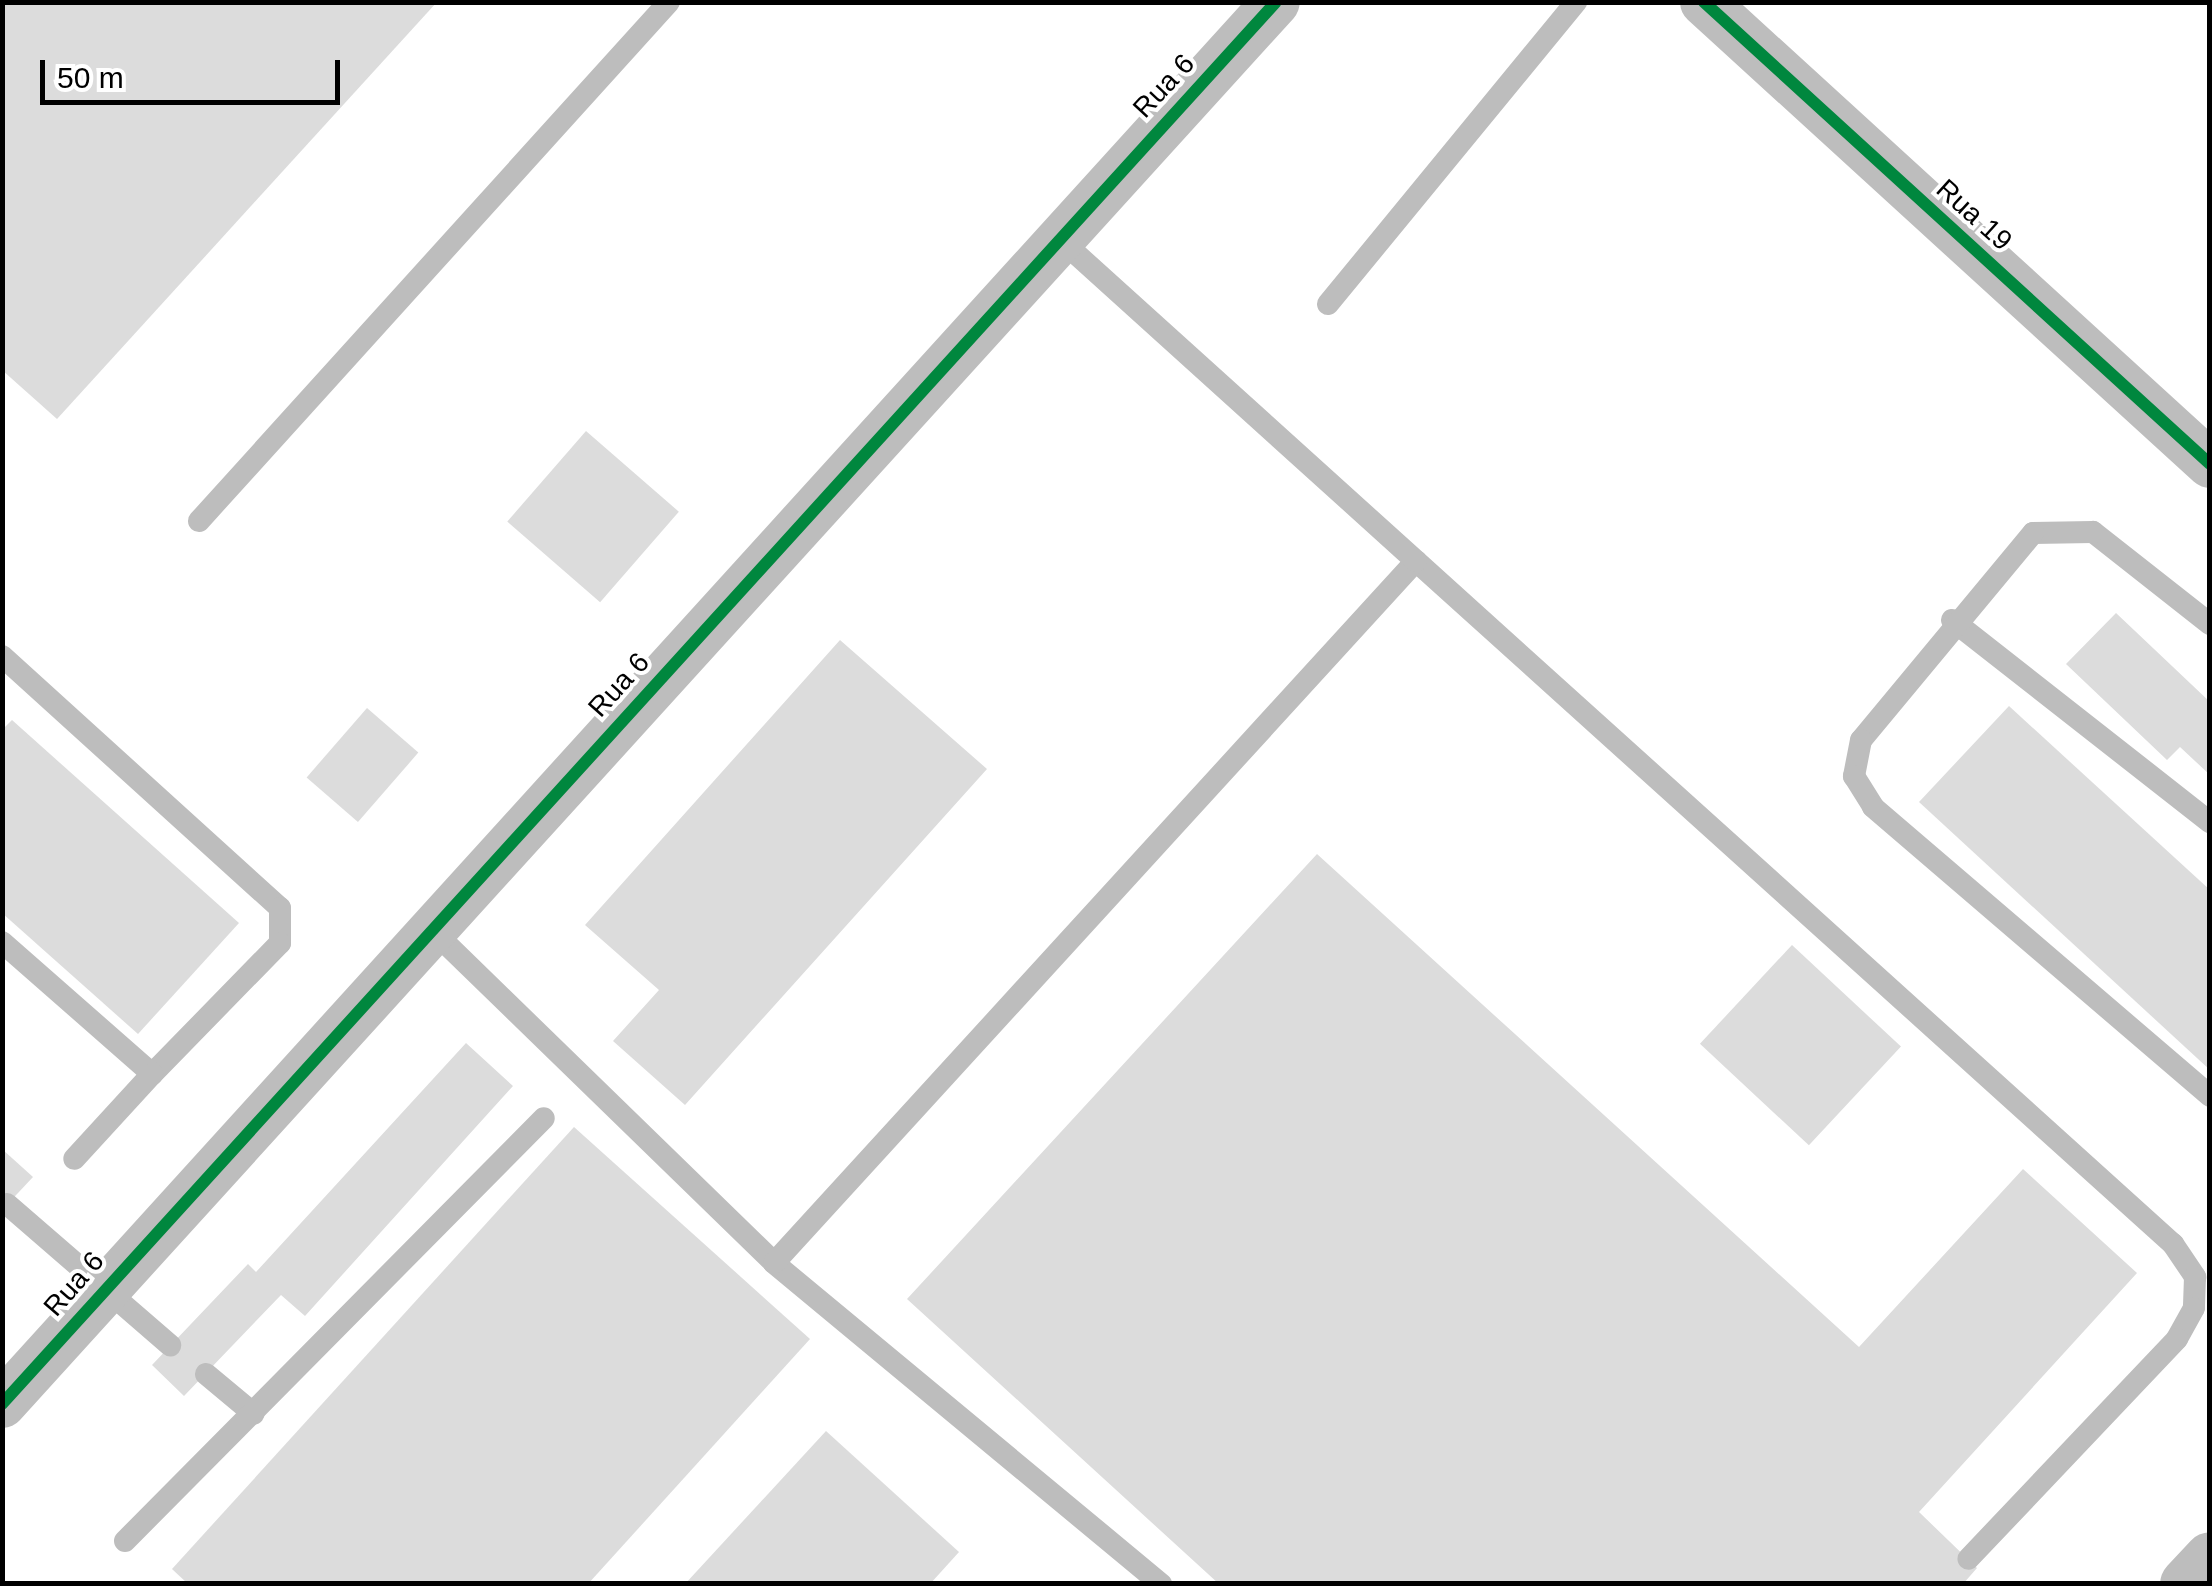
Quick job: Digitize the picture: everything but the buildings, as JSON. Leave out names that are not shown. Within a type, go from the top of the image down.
[{"type":"street","name":"Rua 6","points":[[2,1404],[1058,237],[1276,2]]},
{"type":"street","name":"Rua 19","points":[[1704,2],[2210,464]]},
{"type":"street","points":[[2187,1584],[2210,1558]]},
{"type":"lane","points":[[199,521],[669,2]]},
{"type":"lane","points":[[1328,304],[1576,2]]},
{"type":"lane","points":[[1058,237],[2173,1244],[2195,1277],[2194,1308],[2177,1339],[1968,1559]]},
{"type":"lane","points":[[2210,624],[2092,532],[2064,526],[2033,533],[1952,620],[1861,740],[1854,776],[1873,806],[2210,1096]]},
{"type":"lane","points":[[774,1263],[1416,561]]},
{"type":"lane","points":[[1952,620],[2210,822]]},
{"type":"lane","points":[[2,656],[280,908],[280,944],[74,1159]]},
{"type":"lane","points":[[431,930],[774,1263],[1144,1578]]},
{"type":"lane","points":[[2,942],[152,1074]]},
{"type":"lane","points":[[125,1540],[544,1118]]},
{"type":"lane","points":[[7,1204],[170,1345]]},
{"type":"lane","points":[[206,1374],[254,1414]]},
{"type":"cycle path","points":[[2,1404],[1276,2]]},
{"type":"cycle path","points":[[1704,2],[2210,464]]}]
